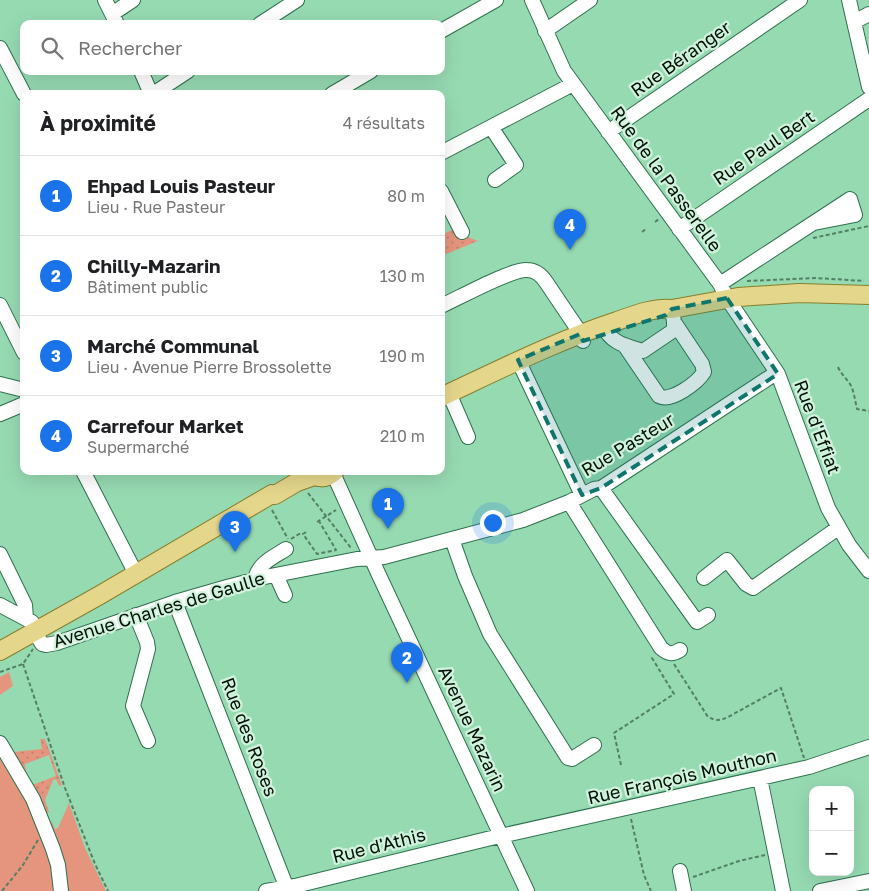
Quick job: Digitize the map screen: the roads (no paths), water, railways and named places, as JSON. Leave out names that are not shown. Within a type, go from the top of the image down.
[{"type":"main road","points":[[445,400],[581,337],[604,329],[666,315],[673,316],[723,291],[869,295]]},
{"type":"main road","points":[[272,502],[273,491],[292,475]]},
{"type":"main road","points":[[1,654],[35,630],[57,618],[61,618],[136,574],[272,502],[275,495],[297,482],[330,475]]},
{"type":"street","points":[[105,0],[115,19],[132,0]]},
{"type":"street","points":[[266,20],[296,0]]},
{"type":"street","points":[[445,29],[496,0]]},
{"type":"street","name":"Rue de la Passerelle","points":[[532,0],[564,71],[723,291]]},
{"type":"street","points":[[545,31],[590,0]]},
{"type":"street","name":"Rue Béranger","points":[[608,132],[800,0]]},
{"type":"street","points":[[849,0],[869,87]]},
{"type":"street","points":[[854,22],[869,14]]},
{"type":"street","points":[[0,48],[22,90]]},
{"type":"street","points":[[142,75],[150,90]]},
{"type":"street","points":[[158,90],[182,75]]},
{"type":"street","points":[[339,90],[365,75]]},
{"type":"street","points":[[445,151],[574,84]]},
{"type":"street","name":"Rue Paul Bert","points":[[679,229],[869,99]]},
{"type":"street","points":[[491,127],[516,165],[495,180]]},
{"type":"street","points":[[445,199],[462,232]]},
{"type":"street","points":[[723,291],[791,238],[814,223]]},
{"type":"street","points":[[445,304],[516,271],[532,271],[542,276],[581,337]]},
{"type":"street","name":"Rue d'Effiat","points":[[723,291],[778,374],[828,508],[849,545],[869,571]]},
{"type":"street","points":[[0,305],[20,345]]},
{"type":"street","points":[[625,346],[659,396],[664,399],[671,398],[700,379],[704,372],[702,364],[682,334],[673,316]]},
{"type":"street","points":[[604,329],[607,336],[625,346],[643,351],[674,330],[673,316]]},
{"type":"street","points":[[520,364],[582,495]]},
{"type":"street","name":"Rue Pasteur","points":[[372,558],[384,557],[523,520],[569,502],[594,489],[601,488],[770,377],[778,374]]},
{"type":"street","points":[[0,384],[20,389]]},
{"type":"street","points":[[445,400],[468,437]]},
{"type":"street","points":[[0,414],[20,406]]},
{"type":"street","points":[[85,475],[136,574]]},
{"type":"street","name":"Avenue Mazarin","points":[[335,475],[527,891]]},
{"type":"street","points":[[601,488],[697,622],[708,615]]},
{"type":"street","points":[[569,502],[661,648],[668,652]]},
{"type":"street","points":[[704,578],[727,560],[746,584],[753,588],[838,528]]},
{"type":"street","points":[[452,539],[465,576],[490,634],[568,758],[572,759],[594,745]]},
{"type":"street","points":[[255,579],[258,569],[286,549]]},
{"type":"street","points":[[0,554],[35,630]]},
{"type":"street","name":"Avenue Charles de Gaulle","points":[[35,630],[46,646],[175,602],[255,579],[372,558]]},
{"type":"street","points":[[276,575],[285,595]]},
{"type":"street","name":"Rue des Roses","points":[[175,602],[288,889]]},
{"type":"street","points":[[0,605],[35,630]]},
{"type":"street","points":[[136,615],[148,649],[132,706],[148,741]]},
{"type":"street","points":[[0,744],[33,799],[54,849],[61,891]]},
{"type":"street","name":"Rue François Mouthon","points":[[502,836],[807,767],[869,747]]},
{"type":"street","points":[[760,778],[783,891]]},
{"type":"street","name":"Rue d'Athis","points":[[266,891],[288,889],[502,836]]},
{"type":"street","points":[[820,891],[869,881]]},
{"type":"place","name":"Carrefour Market","points":[[570,250]]},
{"type":"place","name":"Ehpad Louis Pasteur","points":[[388,529]]},
{"type":"place","name":"Marché Communal","points":[[235,552]]},
{"type":"place","name":"Chilly-Mazarin","points":[[407,683]]}]
